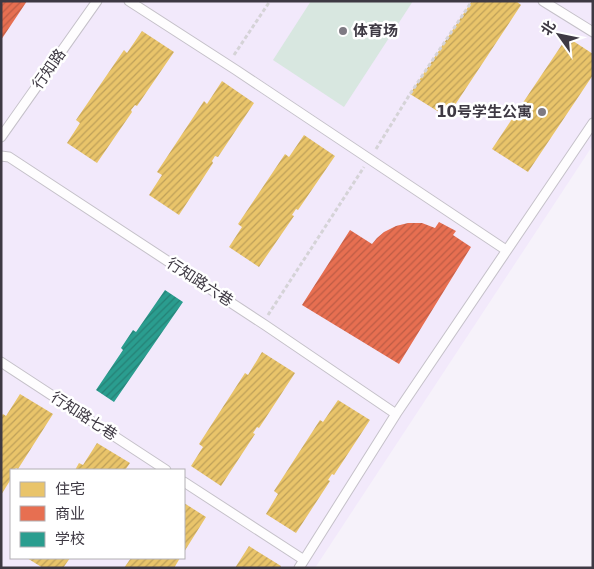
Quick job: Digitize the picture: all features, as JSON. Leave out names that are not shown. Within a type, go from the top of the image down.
[{"type":"lane","name":"行知路","points":[[1,137],[97,1]]},
{"type":"lane","points":[[129,1],[228,64],[506,250]]},
{"type":"lane","points":[[542,1],[593,32]]},
{"type":"lane","points":[[185,483],[301,564],[396,414],[593,123]]},
{"type":"lane","name":"行知路六巷","points":[[1,156],[9,157],[262,323],[396,414]]},
{"type":"lane","name":"行知路七巷","points":[[1,362],[164,469]]},
{"type":"path","points":[[228,64],[270,1]]},
{"type":"path","points":[[262,323],[472,1]]},
{"type":"shaded area","points":[[1,1],[593,1],[593,145],[315,568],[1,568]]},
{"type":"shaded area","name":"体育场","points":[[311,1],[413,1],[344,107],[273,60]]},
{"type":"building: 住宅","points":[[472,1],[516,1],[521,5],[447,117],[410,94]]},
{"type":"building: 住宅","points":[[142,31],[174,52],[137,106],[135,105],[131,110],[132,112],[97,163],[67,143],[80,123],[76,120],[124,50],[127,53]]},
{"type":"building: 住宅","name":"10号学生公寓","points":[[567,37],[593,54],[593,75],[528,172],[492,149]]},
{"type":"building: 住宅","points":[[222,81],[254,103],[218,157],[215,156],[212,161],[213,163],[179,215],[149,195],[162,175],[157,172],[204,101],[207,104]]},
{"type":"building: 住宅","points":[[304,135],[335,156],[298,210],[296,209],[292,215],[294,216],[259,267],[229,247],[242,227],[238,224],[285,154],[289,157]]},
{"type":"building: 住宅","points":[[262,352],[295,373],[259,428],[257,427],[253,433],[255,434],[221,486],[191,466],[203,447],[199,444],[245,373],[248,375]]},
{"type":"building: 住宅","points":[[20,394],[53,414],[18,469],[10,469],[10,481],[1,495],[1,416],[3,414],[6,416]]},
{"type":"building: 住宅","points":[[338,400],[370,420],[334,475],[332,474],[328,480],[330,481],[296,533],[266,514],[278,494],[274,491],[320,420],[323,422]]},
{"type":"building: 住宅","points":[[97,443],[130,463],[126,469],[76,469],[79,463],[83,465]]},
{"type":"building: 住宅","points":[[185,504],[206,517],[185,550]]},
{"type":"building: 住宅","points":[[249,546],[281,566],[280,568],[235,568]]},
{"type":"building: 住宅","points":[[29,559],[69,559],[63,568],[43,568]]},
{"type":"building: 住宅","points":[[130,559],[179,559],[174,568],[124,568]]},
{"type":"building: 商业","points":[[1,1],[27,1],[1,40]]},
{"type":"building: 商业","points":[[439,222],[456,231],[453,235],[471,247],[399,364],[302,305],[350,230],[372,244],[384,232],[396,226],[408,223],[422,223],[435,228]]},
{"type":"building: 学校","points":[[165,290],[183,302],[114,402],[96,390],[123,350],[121,348],[133,330],[136,332]]},
{"type":"place","name":"体育场","points":[[343,31]]},
{"type":"place","name":"10号学生公寓","points":[[542,112]]}]
